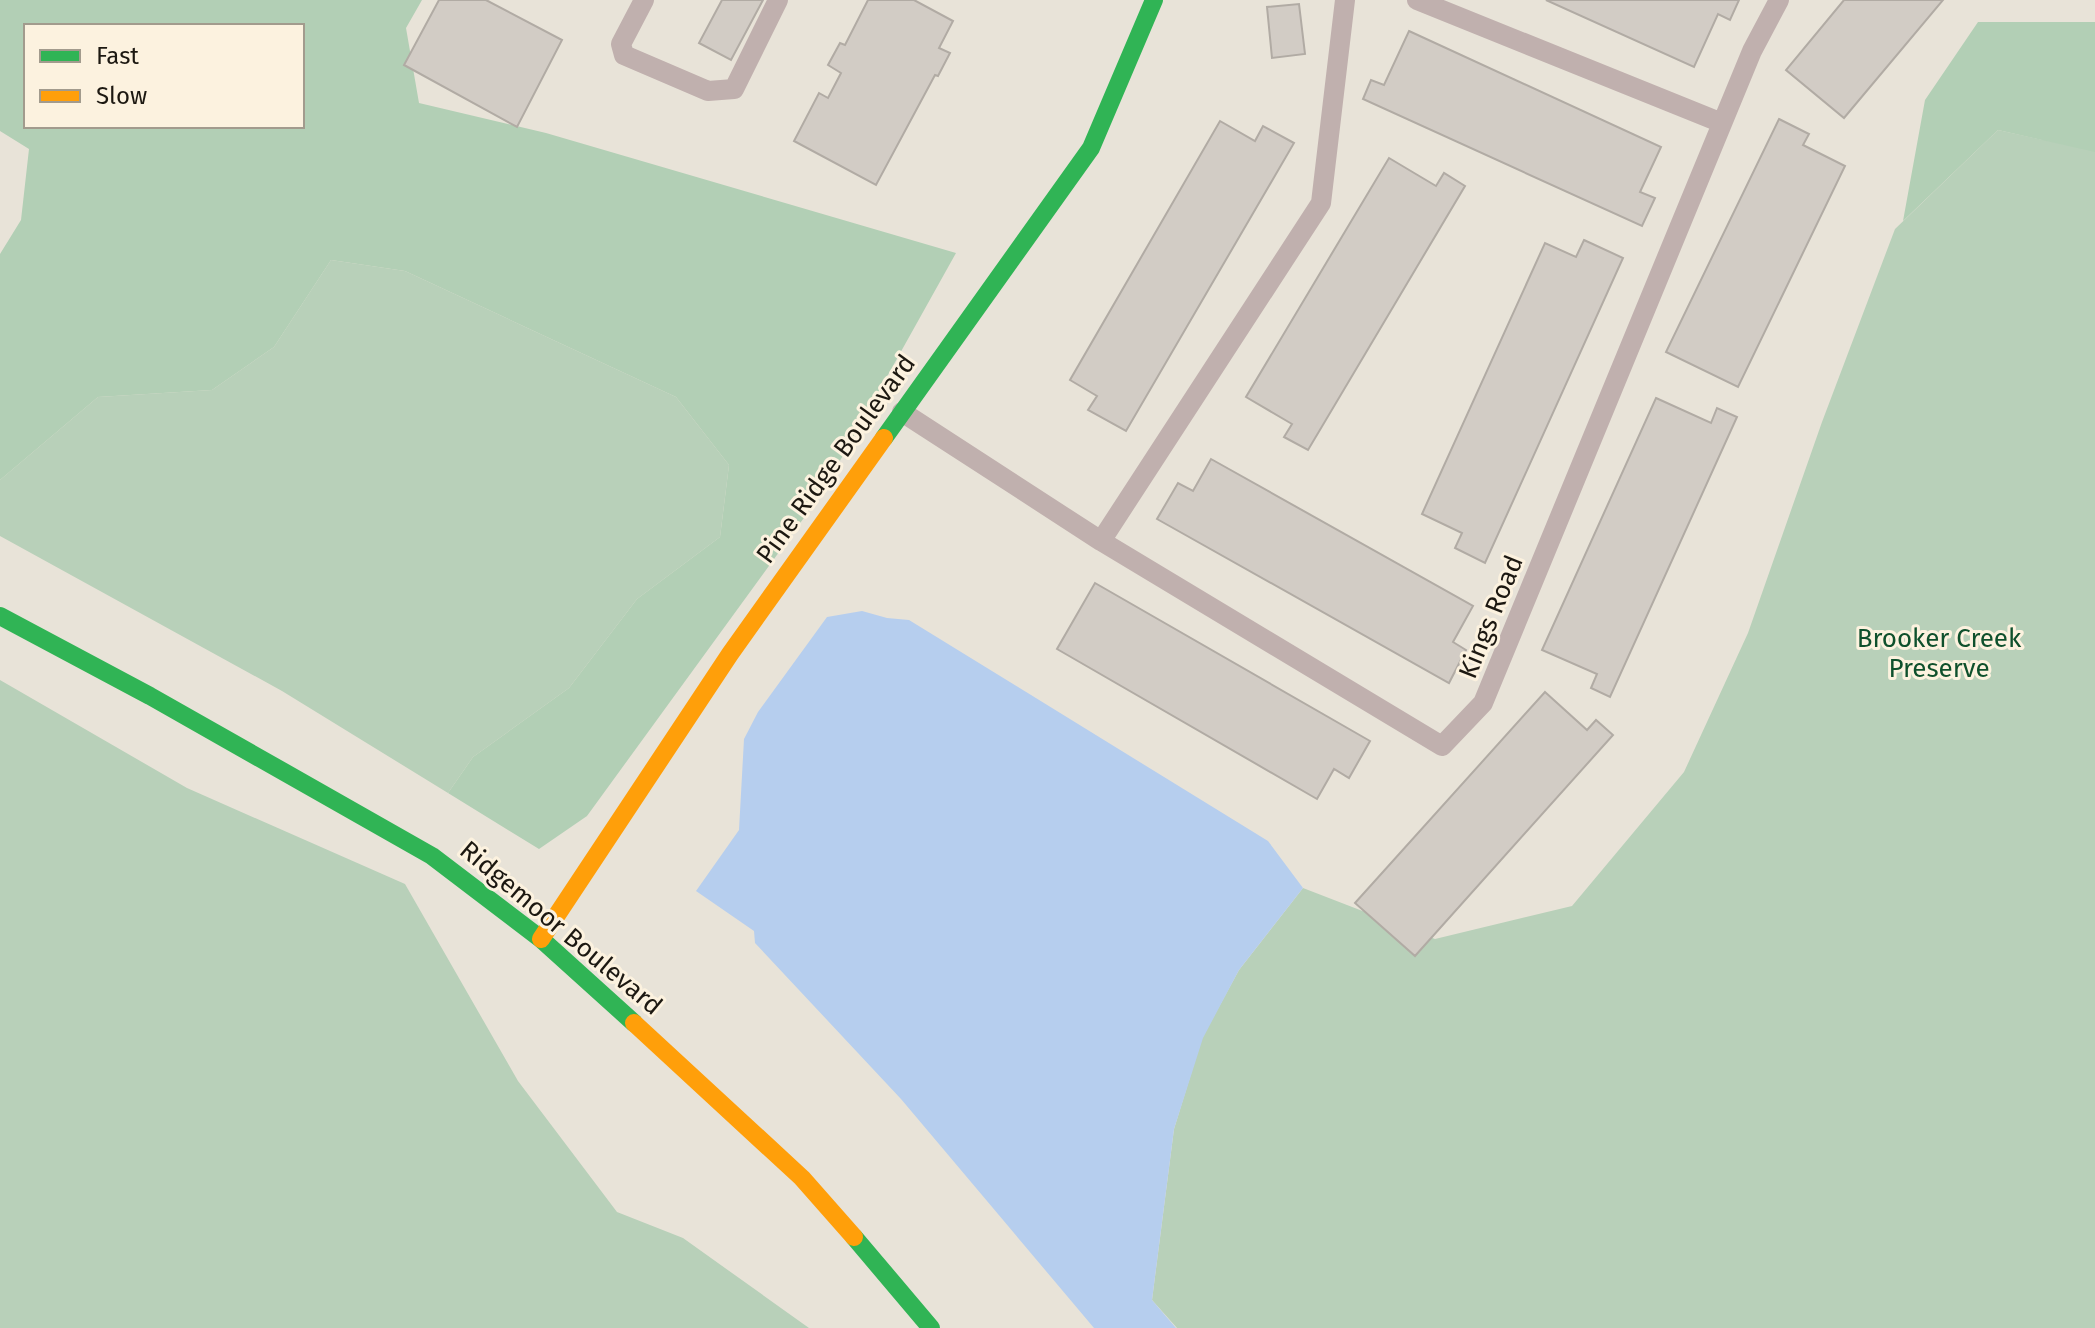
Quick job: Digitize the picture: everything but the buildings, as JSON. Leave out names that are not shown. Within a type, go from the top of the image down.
[{"type":"street","name":"Pine Ridge Boulevard","points":[[541,939],[730,654],[1091,148],[1154,0]]},
{"type":"street","name":"Ridgemoor Boulevard","points":[[0,616],[150,696],[432,856],[541,939],[802,1178],[931,1328]]},
{"type":"lane","points":[[644,0],[621,44],[624,55],[708,91],[734,89],[778,0]]},
{"type":"lane","points":[[1101,541],[1321,203],[1345,0]]},
{"type":"lane","points":[[1417,0],[1722,123]]},
{"type":"lane","name":"Kings Road","points":[[902,412],[1101,541],[1442,746],[1483,703],[1722,123],[1758,39],[1779,0]]},
{"type":"green space","points":[[0,0],[422,0],[406,28],[419,103],[546,133],[956,253],[822,493],[587,816],[539,849],[448,793],[473,757],[569,688],[637,599],[720,537],[729,465],[676,397],[405,271],[331,260],[274,347],[212,390],[98,397],[0,480],[0,254],[21,220],[29,149],[0,131]]},
{"type":"green space","points":[[1978,22],[2095,22],[2095,152],[1998,130],[1903,221],[1925,100]]},
{"type":"green space","name":"Brooker Creek Preserve","points":[[2095,101],[2095,1328],[1177,1328],[1152,1300],[1174,1129],[1202,1038],[1239,970],[1303,888],[1435,939],[1572,906],[1684,772],[1748,633],[1822,422],[1895,229],[1998,130],[2043,140]]},
{"type":"green space","points":[[331,260],[405,271],[676,397],[729,465],[720,537],[637,599],[569,688],[473,757],[448,793],[282,691],[0,536],[0,480],[98,397],[212,390],[274,347]]},
{"type":"green space","points":[[0,680],[187,788],[405,884],[518,1081],[617,1212],[683,1238],[809,1328],[0,1328]]},
{"type":"water","points":[[862,611],[909,620],[1268,841],[1303,888],[1239,970],[1203,1038],[1174,1129],[1152,1300],[1176,1328],[1094,1328],[901,1099],[755,943],[754,931],[696,891],[739,830],[744,739],[758,712],[827,617]]},
{"type":"traffic: fast","points":[[884,438],[1091,148],[1154,0]]},
{"type":"traffic: fast","points":[[0,616],[150,696],[432,856],[541,939],[634,1023]]},
{"type":"traffic: fast","points":[[854,1237],[931,1328]]},
{"type":"traffic: slow","points":[[541,939],[730,654],[884,438]]},
{"type":"traffic: slow","points":[[634,1023],[802,1178],[854,1237]]}]
